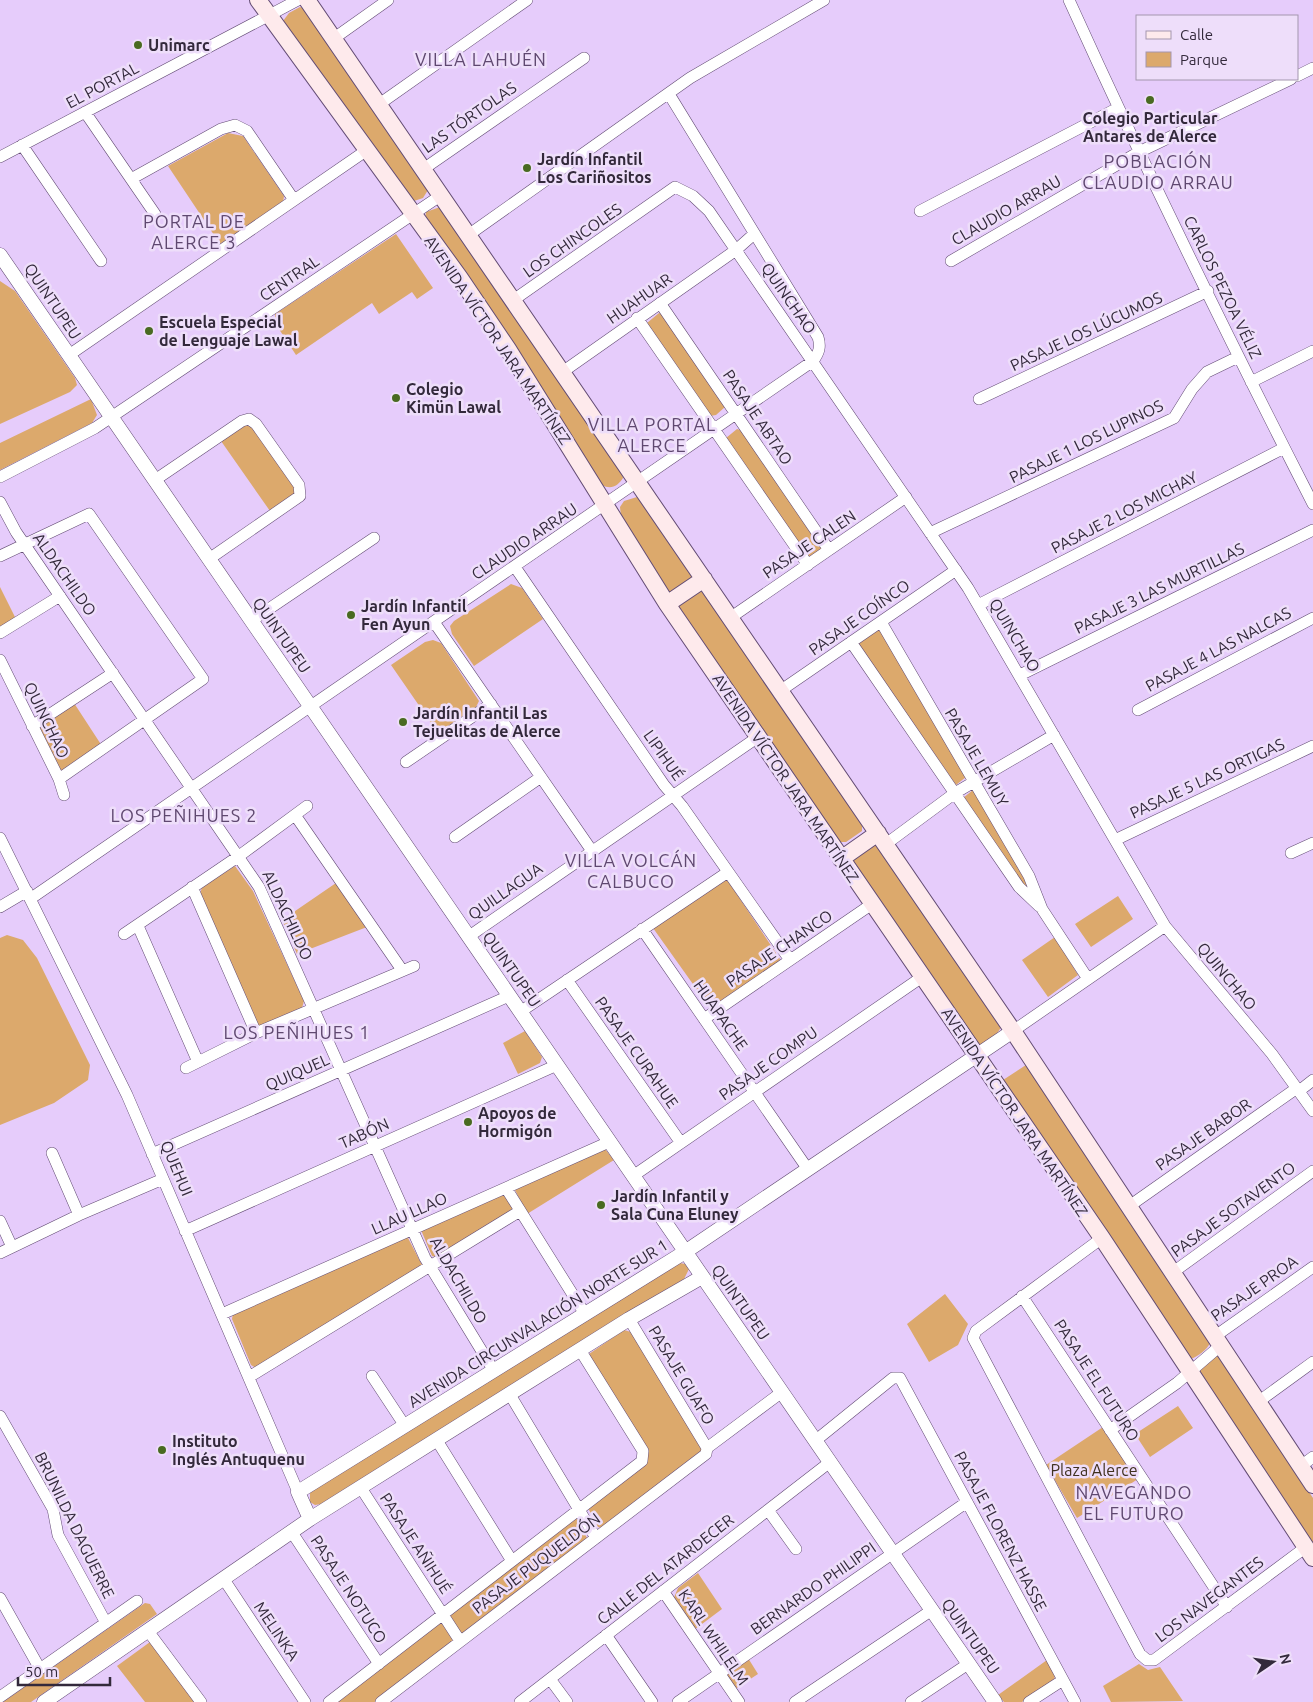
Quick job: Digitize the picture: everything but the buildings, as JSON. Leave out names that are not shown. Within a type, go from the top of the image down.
[{"type":"main road","name":"AVENIDA VÍCTOR JARA MARTÍNEZ","points":[[258,0],[414,214],[508,350],[668,604],[1102,1238],[1309,1553]]},
{"type":"main road","name":"AVENIDA VÍCTOR JARA MARTÍNEZ","points":[[307,0],[1013,1031],[1258,1402],[1307,1462],[1313,1485]]},
{"type":"main road","points":[[668,604],[704,579]]},
{"type":"main road","points":[[841,859],[882,838]]},
{"type":"street","name":"EL PORTAL","points":[[0,157],[298,0]]},
{"type":"street","points":[[333,39],[388,0]]},
{"type":"street","points":[[378,105],[527,0]]},
{"type":"street","points":[[467,236],[690,78],[824,0]]},
{"type":"street","name":"CARLOS PEZOA VÉLIZ","points":[[1069,0],[1118,108],[1208,291],[1238,357],[1313,504]]},
{"type":"street","name":"LAS TÓRTOLAS","points":[[422,170],[584,58]]},
{"type":"street","points":[[1298,76],[1313,68]]},
{"type":"street","name":"CLAUDIO ARRAU","points":[[951,261],[1140,152],[1289,80]]},
{"type":"street","points":[[669,94],[818,337],[819,349],[812,361]]},
{"type":"street","points":[[920,211],[1118,108]]},
{"type":"street","points":[[85,112],[154,214]]},
{"type":"street","points":[[131,180],[221,129],[235,125],[247,131],[294,200]]},
{"type":"street","points":[[22,145],[101,261]]},
{"type":"street","points":[[69,355],[366,150]]},
{"type":"street","name":"QUINCHAO","points":[[675,187],[694,196],[709,211],[956,570],[1020,675],[1166,926],[1268,1049],[1313,1110]]},
{"type":"street","name":"LOS CHINCOLES","points":[[512,301],[675,187]]},
{"type":"street","name":"CENTRAL","points":[[0,477],[83,435],[440,196]]},
{"type":"street","name":"HUAHUAR","points":[[561,372],[736,250],[754,234]]},
{"type":"street","name":"QUINTUPEU","points":[[0,255],[995,1702]]},
{"type":"street","name":"PASAJE LOS LÚCUMOS","points":[[979,399],[1208,291]]},
{"type":"street","name":"PASAJE ABTAO","points":[[660,303],[829,550]]},
{"type":"street","points":[[637,318],[808,565]]},
{"type":"street","points":[[1251,382],[1313,351]]},
{"type":"street","name":"PASAJE 1 LOS LUPINOS","points":[[930,532],[1174,418],[1192,389],[1206,372],[1238,357]]},
{"type":"street","name":"CLAUDIO ARRAU","points":[[0,907],[28,895],[192,788],[812,361]]},
{"type":"street","points":[[154,480],[242,421],[249,418],[256,424],[299,486],[300,496],[209,559]]},
{"type":"street","name":"PASAJE 2 LOS MICHAY","points":[[978,605],[1284,448]]},
{"type":"street","name":"PASAJE CALEN","points":[[730,618],[906,497]]},
{"type":"street","name":"ALDACHILDO","points":[[0,502],[9,522],[259,887],[412,1230],[430,1266],[494,1372]]},
{"type":"street","points":[[0,556],[86,514],[92,515],[202,679],[59,779]]},
{"type":"street","name":"PASAJE 3 LAS MURTILLAS","points":[[1020,675],[1313,530]]},
{"type":"street","points":[[251,621],[374,538]]},
{"type":"street","name":"LIPIHUÉ","points":[[515,567],[673,796],[790,960]]},
{"type":"street","name":"PASAJE COÍNCO","points":[[780,691],[956,570]]},
{"type":"street","points":[[0,633],[60,596]]},
{"type":"street","name":"PASAJE 4 LAS NALCAS","points":[[1138,710],[1313,618]]},
{"type":"street","points":[[434,622],[592,851]]},
{"type":"street","name":"PASAJE LEMUY","points":[[880,622],[1029,876],[1042,909],[1088,979]]},
{"type":"street","name":"PASAJE LEMUY","points":[[851,642],[1019,887],[1042,909]]},
{"type":"street","name":"QUINCHAO","points":[[0,660],[59,779],[64,795]]},
{"type":"street","points":[[32,726],[113,673]]},
{"type":"street","points":[[406,762],[491,704]]},
{"type":"street","points":[[882,838],[1054,735]]},
{"type":"street","name":"QUILLAGUA","points":[[468,936],[758,737]]},
{"type":"street","name":"PASAJE 5 LAS ORTIGAS","points":[[1115,840],[1313,746]]},
{"type":"street","points":[[455,837],[542,777]]},
{"type":"street","points":[[124,934],[239,856],[307,806]]},
{"type":"street","points":[[295,815],[402,970]]},
{"type":"street","name":"QUEHUI","points":[[0,838],[127,1096],[310,1519]]},
{"type":"street","points":[[1291,853],[1313,843]]},
{"type":"street","points":[[520,1012],[728,872]]},
{"type":"street","points":[[192,887],[256,1034]]},
{"type":"street","name":"PASAJE CHANCO","points":[[704,1019],[872,904]]},
{"type":"street","points":[[138,926],[198,1062]]},
{"type":"street","name":"AVENIDA CIRCUNVALACIÓN NORTE SUR 1","points":[[298,1492],[685,1252],[1166,926]]},
{"type":"street","name":"HUAPACHE","points":[[642,929],[807,1168]]},
{"type":"street","points":[[186,1068],[256,1034],[414,966]]},
{"type":"street","name":"PASAJE COMPU","points":[[633,1176],[922,977]]},
{"type":"street","name":"PASAJE CURAHUE","points":[[568,980],[681,1143]]},
{"type":"street","name":"QUIQUEL","points":[[152,1154],[509,996]]},
{"type":"street","name":"TABÓN","points":[[185,1230],[557,1065]]},
{"type":"street","name":"PASAJE BABOR","points":[[1128,1207],[1313,1080]]},
{"type":"street","name":"LLAU LLAO","points":[[222,1314],[610,1142]]},
{"type":"street","points":[[52,1153],[79,1215]]},
{"type":"street","name":"PASAJE SOTAVENTO","points":[[1172,1273],[1313,1171]]},
{"type":"street","points":[[0,1253],[79,1215],[163,1179]]},
{"type":"street","points":[[506,1188],[585,1314]]},
{"type":"street","points":[[249,1377],[520,1211]]},
{"type":"street","points":[[0,1221],[12,1247]]},
{"type":"street","name":"LOS NAVEGANTES","points":[[1102,1238],[976,1331],[974,1343],[1140,1654],[1147,1660],[1154,1660],[1227,1607],[1309,1553]]},
{"type":"street","name":"PASAJE PROA","points":[[1110,1430],[1190,1371],[1217,1341],[1313,1266]]},
{"type":"street","points":[[44,1702],[291,1531],[508,1393],[702,1277]]},
{"type":"street","name":"PASAJE EL FUTURO","points":[[1022,1296],[1227,1607]]},
{"type":"street","name":"PASAJE GUAFO","points":[[629,1319],[707,1448]]},
{"type":"street","name":"PASAJE PUQUELDÓN","points":[[329,1702],[642,1461],[644,1457],[643,1451],[580,1350]]},
{"type":"street","points":[[1258,1402],[1313,1362]]},
{"type":"street","points":[[372,1376],[406,1426]]},
{"type":"street","name":"PASAJE FLORENZ HASSE","points":[[815,1441],[897,1377],[900,1378],[1075,1702]]},
{"type":"street","name":"PASAJE PUQUELDÓN","points":[[381,1702],[706,1454],[707,1448],[782,1392]]},
{"type":"street","points":[[508,1393],[596,1538]]},
{"type":"street","name":"BRUNILDA DAGUERRE","points":[[0,1416],[53,1509],[58,1535],[106,1623]]},
{"type":"street","points":[[436,1439],[512,1561]]},
{"type":"street","name":"CALLE DEL ATARDECER","points":[[520,1702],[830,1462]]},
{"type":"street","name":"PASAJE AÑIHUÉ","points":[[361,1488],[460,1641]]},
{"type":"street","name":"BERNARDO PHILIPPI","points":[[678,1702],[967,1502]]},
{"type":"street","points":[[768,1510],[796,1549]]},
{"type":"street","name":"PASAJE NOTUCO","points":[[291,1531],[379,1664]]},
{"type":"street","name":"MELINKA","points":[[223,1578],[305,1702]]},
{"type":"street","name":"KARL WHILELM","points":[[663,1591],[739,1702]]},
{"type":"street","points":[[0,1598],[40,1669]]},
{"type":"street","points":[[0,1696],[137,1601]]},
{"type":"street","points":[[795,1702],[932,1610]]},
{"type":"street","points":[[148,1631],[202,1702]]},
{"type":"street","points":[[606,1635],[652,1702]]},
{"type":"street","points":[[911,1702],[968,1664]]},
{"type":"street","points":[[550,1679],[567,1702]]},
{"type":"street","points":[[1029,1702],[1063,1680]]},
{"type":"green space","points":[[300,7],[305,9],[428,190],[423,198],[414,201],[283,21],[289,13]]},
{"type":"green space","points":[[228,133],[243,136],[284,196],[283,203],[220,244],[168,166]]},
{"type":"green space","points":[[440,207],[622,471],[623,478],[617,485],[608,487],[602,485],[425,219],[426,212]]},
{"type":"green space","points":[[396,234],[433,288],[417,299],[412,292],[379,314],[372,303],[296,355],[275,323],[275,314]]},
{"type":"green space","points":[[0,281],[15,291],[75,378],[77,385],[70,392],[0,424]]},
{"type":"green space","points":[[659,313],[662,314],[725,407],[716,415],[710,416],[647,323]]},
{"type":"green space","points":[[91,399],[97,415],[92,423],[0,470],[0,443]]},
{"type":"green space","points":[[245,424],[252,425],[295,486],[295,493],[270,511],[221,441]]},
{"type":"green space","points":[[737,429],[743,431],[822,548],[821,551],[808,557],[726,438]]},
{"type":"green space","points":[[637,497],[862,820],[862,831],[846,842],[838,842],[675,603],[621,516],[620,507],[624,501]]},
{"type":"green space","points":[[511,584],[522,588],[543,619],[474,666],[452,634],[450,626],[454,621]]},
{"type":"green space","points":[[0,587],[16,619],[0,630]]},
{"type":"green space","points":[[879,628],[966,777],[956,785],[859,645],[859,642]]},
{"type":"green space","points":[[433,640],[441,643],[479,701],[476,707],[438,733],[391,665],[425,642]]},
{"type":"green space","points":[[74,703],[102,746],[61,773],[39,732],[40,726]]},
{"type":"green space","points":[[973,790],[1028,880],[1031,896],[963,798]]},
{"type":"green space","points":[[875,844],[1001,1027],[988,1041],[978,1045],[853,864],[852,859]]},
{"type":"green space","points":[[235,866],[253,891],[304,1001],[302,1008],[261,1026],[258,1025],[200,894],[202,887]]},
{"type":"green space","points":[[725,880],[728,881],[780,959],[779,962],[710,1008],[653,928]]},
{"type":"green space","points":[[336,883],[367,927],[297,954],[282,920]]},
{"type":"green space","points":[[1118,896],[1133,919],[1091,947],[1075,924]]},
{"type":"green space","points":[[7,935],[23,940],[37,958],[90,1065],[88,1080],[54,1103],[0,1125],[0,938]]},
{"type":"green space","points":[[1055,937],[1078,975],[1048,997],[1022,960]]},
{"type":"green space","points":[[525,1031],[542,1057],[540,1063],[518,1074],[503,1043]]},
{"type":"green space","points":[[1026,1065],[1033,1069],[1120,1208],[1210,1343],[1205,1350],[1191,1359],[1003,1080]]},
{"type":"green space","points":[[605,1149],[614,1160],[527,1214],[514,1188]]},
{"type":"green space","points":[[501,1191],[514,1209],[437,1257],[432,1256],[421,1230]]},
{"type":"green space","points":[[407,1236],[422,1265],[256,1368],[251,1365],[232,1319],[233,1313]]},
{"type":"green space","points":[[680,1263],[685,1264],[689,1269],[684,1279],[321,1504],[315,1505],[310,1502],[310,1492]]},
{"type":"green space","points":[[945,1294],[968,1324],[958,1345],[929,1362],[907,1324]]},
{"type":"green space","points":[[624,1330],[631,1332],[703,1451],[601,1528],[598,1527],[588,1508],[645,1462],[589,1354]]},
{"type":"green space","points":[[1217,1355],[1313,1498],[1313,1544],[1199,1371]]},
{"type":"green space","points":[[1178,1406],[1193,1428],[1150,1457],[1135,1434]]},
{"type":"green space","name":"Plaza Alerce","points":[[1103,1427],[1138,1479],[1077,1518],[1046,1465]]},
{"type":"green space","points":[[577,1518],[587,1538],[460,1635],[448,1613]]},
{"type":"green space","points":[[698,1573],[722,1609],[694,1630],[673,1600],[678,1588]]},
{"type":"green space","points":[[145,1603],[150,1604],[157,1614],[31,1702],[3,1702]]},
{"type":"green space","points":[[441,1622],[453,1640],[378,1702],[334,1702]]},
{"type":"green space","points":[[150,1642],[198,1702],[145,1702],[117,1666]]},
{"type":"green space","points":[[748,1658],[758,1674],[735,1689],[727,1678],[728,1671]]},
{"type":"green space","points":[[1047,1660],[1055,1676],[1054,1680],[1022,1702],[1004,1702],[998,1695]]},
{"type":"green space","points":[[1139,1664],[1148,1670],[1160,1667],[1183,1701],[1111,1702],[1103,1686]]},
{"type":"place","name":"Unimarc","points":[[138,45]]},
{"type":"place","name":"Colegio Particular Antares de Alerce","points":[[1150,100]]},
{"type":"place","name":"Jardín Infantil Los Cariñositos","points":[[527,168]]},
{"type":"place","name":"Escuela Especial de Lenguaje Lawal","points":[[149,331]]},
{"type":"place","name":"Colegio Kimün Lawal","points":[[396,398]]},
{"type":"place","name":"Jardín Infantil Fen Ayun","points":[[351,615]]},
{"type":"place","name":"Jardín Infantil Las Tejuelitas de Alerce","points":[[403,722]]},
{"type":"place","name":"Apoyos de Hormigón","points":[[468,1122]]},
{"type":"place","name":"Jardín Infantil y Sala Cuna Eluney","points":[[601,1205]]},
{"type":"place","name":"Instituto Inglés Antuquenu","points":[[162,1450]]},
{"type":"district","name":"VILLA LAHUÉN","points":[[481,60]]},
{"type":"district","name":"POBLACIÓN CLAUDIO ARRAU","points":[[1158,172]]},
{"type":"district","name":"PORTAL DE ALERCE 3","points":[[194,232]]},
{"type":"district","name":"VILLA PORTAL ALERCE","points":[[652,435]]},
{"type":"district","name":"LOS PEÑIHUES 2","points":[[184,816]]},
{"type":"district","name":"VILLA VOLCÁN CALBUCO","points":[[631,871]]},
{"type":"district","name":"LOS PEÑIHUES 1","points":[[297,1033]]},
{"type":"district","name":"NAVEGANDO EL FUTURO","points":[[1134,1504]]}]
